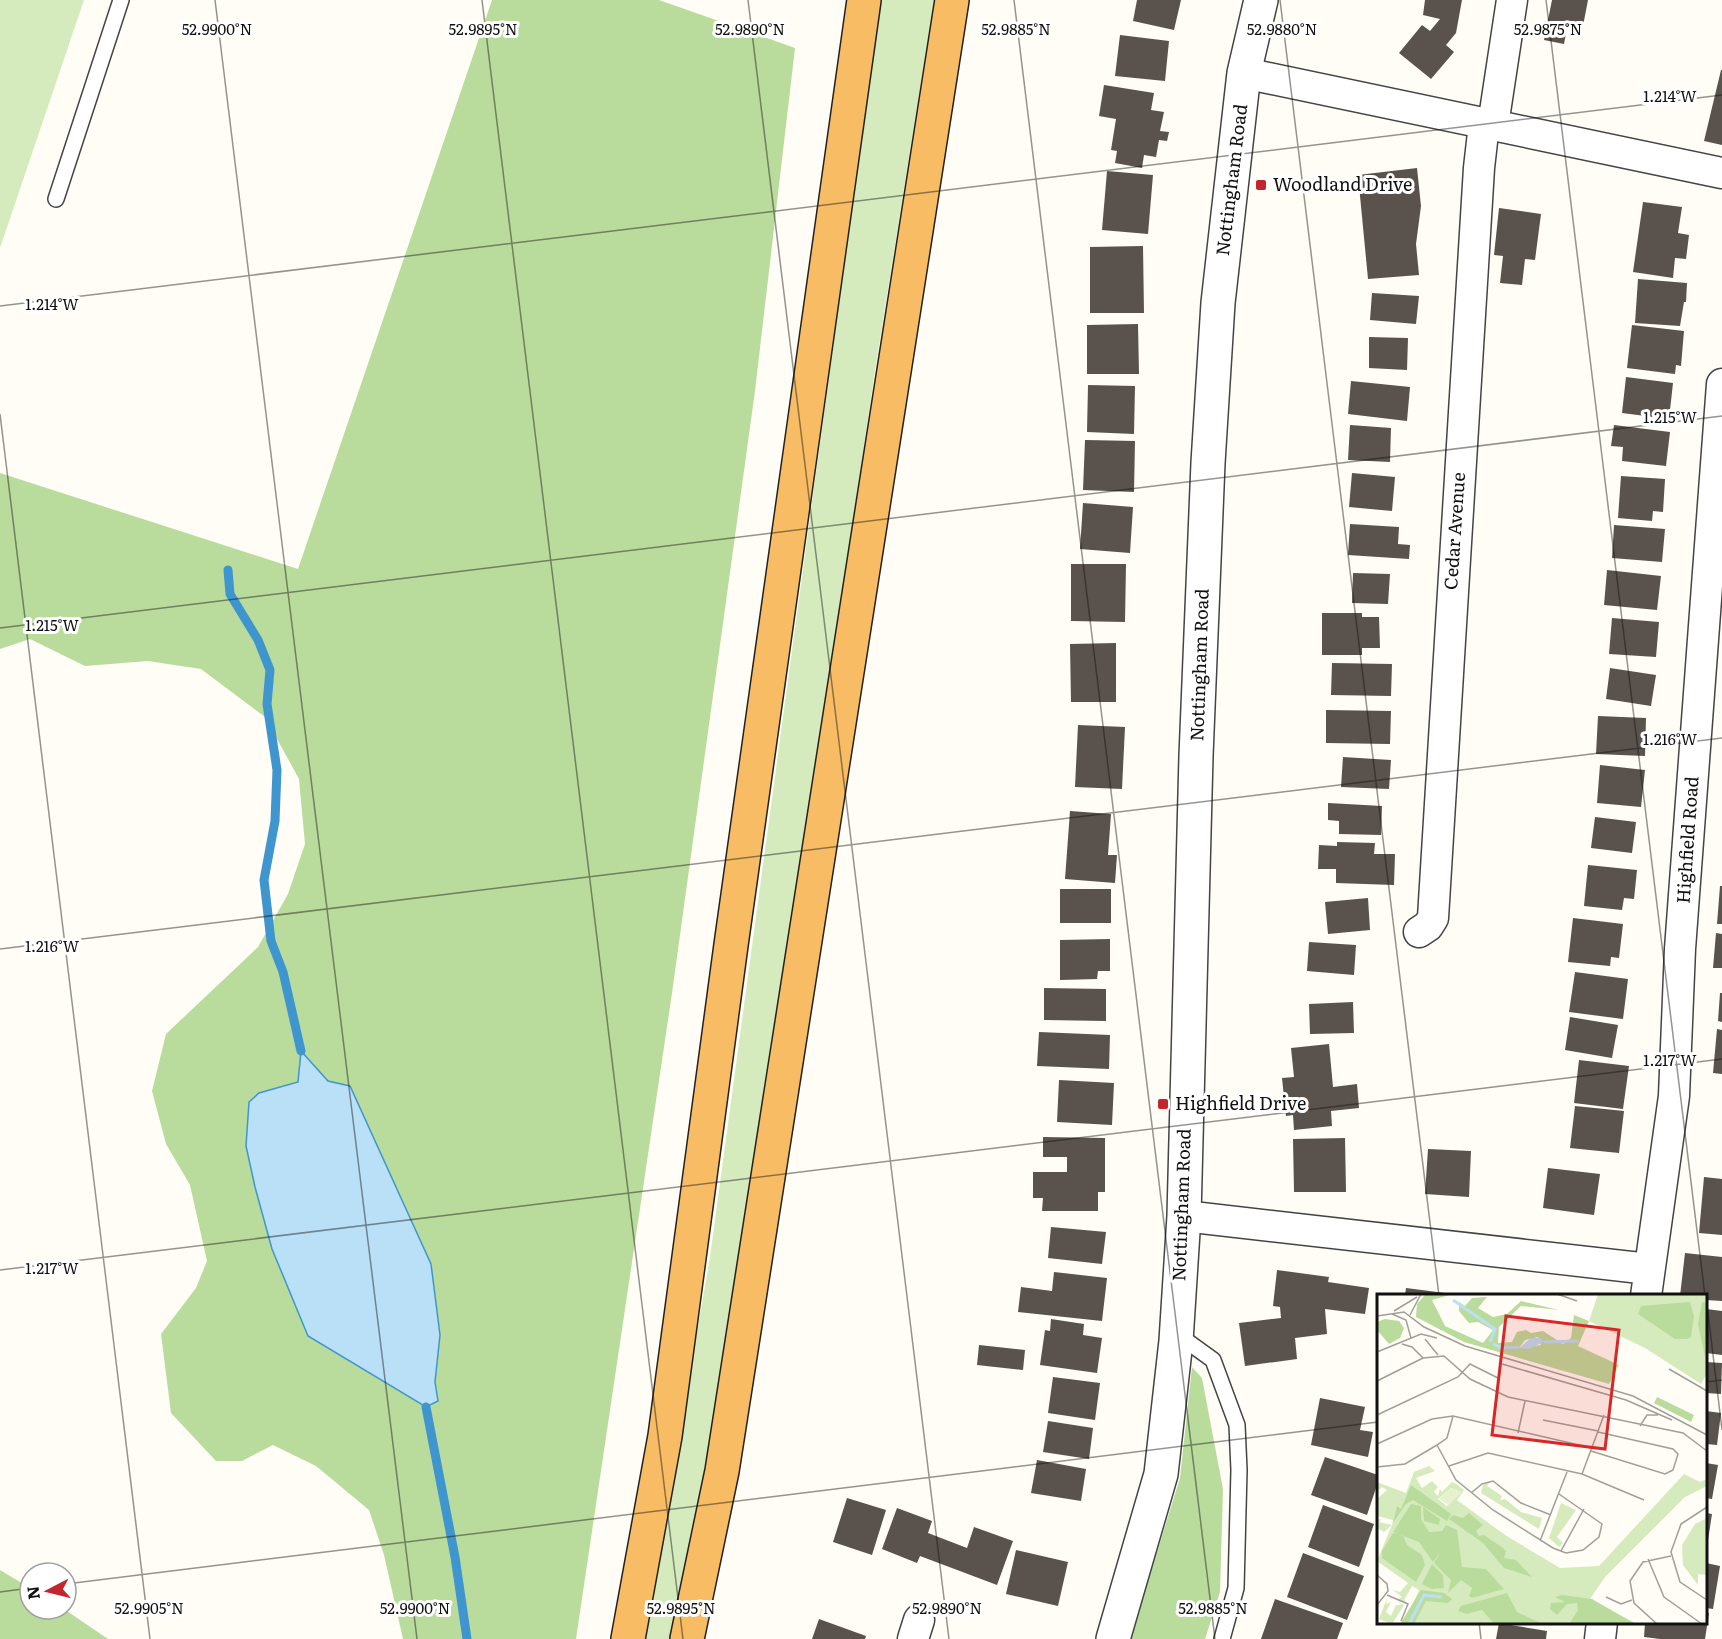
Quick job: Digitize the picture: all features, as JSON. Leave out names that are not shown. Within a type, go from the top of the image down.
[{"type":"highway","points":[[628,1639],[665,1436],[864,0]]},
{"type":"highway","points":[[687,1639],[724,1460],[952,0]]},
{"type":"street","name":"Nottingham Road","points":[[1113,1639],[1161,1474],[1177,1333],[1184,1216],[1194,827],[1209,452],[1218,303],[1244,73],[1261,0]]},
{"type":"street","name":"Cedar Avenue","points":[[1419,932],[1428,926],[1433,918],[1479,168],[1512,0]]},
{"type":"street","points":[[1244,73],[1722,173]]},
{"type":"street","name":"Highfield Road","points":[[1648,1282],[1674,1096],[1680,949],[1722,384]]},
{"type":"street","points":[[1184,1216],[1648,1282]]},
{"type":"street","points":[[1599,1639],[1602,1624]]},
{"type":"lane","points":[[56,200],[121,0]]},
{"type":"lane","points":[[1177,1333],[1213,1360],[1237,1425],[1239,1470],[1236,1588],[1222,1639]]},
{"type":"green space","points":[[0,0],[84,0],[0,248]]},
{"type":"green space","points":[[492,0],[659,0],[795,48],[755,391],[672,993],[576,1639],[403,1639],[384,1555],[369,1510],[316,1466],[273,1445],[242,1461],[216,1461],[171,1413],[161,1334],[196,1288],[207,1261],[190,1185],[166,1144],[152,1091],[166,1034],[258,947],[288,894],[305,844],[299,779],[265,717],[201,669],[148,661],[85,666],[30,639],[0,649],[0,473],[298,569]],"holes":[[[301,1052],[328,1081],[397,1188],[431,1264],[440,1335],[435,1382],[438,1400],[427,1407],[388,1383],[272,1249],[246,1146],[259,1093],[298,1082]]]},
{"type":"green space","points":[[880,0],[934,0],[874,377],[786,979],[719,1395],[670,1639],[644,1639],[710,1257]]},
{"type":"green space","points":[[1192,1367],[1202,1378],[1223,1489],[1220,1592],[1205,1639],[1130,1639],[1180,1478]]},
{"type":"green space","points":[[0,1570],[18,1581],[18,1621],[78,1621],[78,1619],[108,1639],[0,1639]]},
{"type":"water","points":[[301,1051],[328,1081],[350,1086],[431,1264],[440,1335],[435,1382],[438,1401],[426,1407],[308,1336],[272,1249],[246,1146],[249,1102],[259,1093],[298,1082]]},
{"type":"building","points":[[1137,0],[1181,0],[1174,30],[1133,21]]},
{"type":"building","points":[[1425,0],[1462,0],[1456,33],[1446,45],[1454,52],[1431,79],[1399,53],[1422,25],[1430,31],[1440,19],[1423,15]]},
{"type":"building","points":[[1552,0],[1588,0],[1583,26],[1568,23],[1564,44],[1544,40]]},
{"type":"building","points":[[1120,35],[1169,41],[1165,81],[1115,76]]},
{"type":"building","points":[[1722,70],[1722,145],[1704,141]]},
{"type":"building","points":[[1104,85],[1154,93],[1151,110],[1164,112],[1160,131],[1169,132],[1167,141],[1159,140],[1156,157],[1144,155],[1142,168],[1115,163],[1117,151],[1111,150],[1116,119],[1099,116]]},
{"type":"building","points":[[1417,168],[1421,206],[1416,244],[1419,275],[1368,279],[1358,175]]},
{"type":"building","points":[[1107,171],[1153,175],[1148,234],[1102,230]]},
{"type":"building","points":[[1643,202],[1682,207],[1678,233],[1689,235],[1686,259],[1675,258],[1673,278],[1633,272]]},
{"type":"building","points":[[1499,208],[1541,214],[1535,260],[1525,259],[1522,285],[1500,283],[1503,256],[1494,255]]},
{"type":"building","points":[[1143,246],[1144,313],[1090,313],[1090,247]]},
{"type":"building","points":[[1638,279],[1687,283],[1686,302],[1684,302],[1680,326],[1635,323]]},
{"type":"building","points":[[1372,293],[1419,296],[1416,324],[1370,320]]},
{"type":"building","points":[[1138,324],[1139,374],[1087,374],[1087,325]]},
{"type":"building","points":[[1632,325],[1684,331],[1681,366],[1676,365],[1675,374],[1627,368]]},
{"type":"building","points":[[1369,337],[1408,338],[1407,370],[1369,368]]},
{"type":"building","points":[[1626,377],[1673,383],[1669,419],[1622,413]]},
{"type":"building","points":[[1351,381],[1410,387],[1407,421],[1348,414]]},
{"type":"building","points":[[1088,385],[1135,386],[1134,434],[1087,432]]},
{"type":"building","points":[[1350,425],[1391,428],[1390,462],[1348,460]]},
{"type":"building","points":[[1614,425],[1670,432],[1666,466],[1622,461],[1623,447],[1611,446]]},
{"type":"building","points":[[1085,440],[1135,441],[1134,492],[1083,490]]},
{"type":"building","points":[[1352,473],[1395,477],[1392,511],[1349,507]]},
{"type":"building","points":[[1621,476],[1665,479],[1663,512],[1653,511],[1652,521],[1618,518]]},
{"type":"building","points":[[1083,503],[1133,507],[1130,553],[1080,549]]},
{"type":"building","points":[[1350,524],[1399,527],[1398,544],[1410,545],[1409,559],[1348,555]]},
{"type":"building","points":[[1614,525],[1665,529],[1662,562],[1612,558]]},
{"type":"building","points":[[1071,564],[1126,564],[1125,622],[1071,621]]},
{"type":"building","points":[[1607,570],[1661,576],[1657,610],[1604,605]]},
{"type":"building","points":[[1353,573],[1390,574],[1388,604],[1352,603]]},
{"type":"building","points":[[1322,613],[1362,613],[1362,617],[1379,617],[1380,648],[1362,648],[1362,655],[1322,655]]},
{"type":"building","points":[[1612,618],[1659,622],[1656,657],[1609,654]]},
{"type":"building","points":[[1116,643],[1116,702],[1071,702],[1070,644]]},
{"type":"building","points":[[1332,663],[1392,664],[1391,696],[1331,695]]},
{"type":"building","points":[[1610,668],[1656,675],[1651,706],[1606,699]]},
{"type":"building","points":[[1326,710],[1391,711],[1390,744],[1326,743]]},
{"type":"building","points":[[1598,716],[1646,718],[1645,756],[1596,754]]},
{"type":"building","points":[[1078,725],[1125,727],[1122,789],[1075,787]]},
{"type":"building","points":[[1343,757],[1391,760],[1389,789],[1341,787]]},
{"type":"building","points":[[1600,765],[1645,770],[1641,807],[1597,803]]},
{"type":"building","points":[[1328,803],[1382,806],[1381,835],[1339,834],[1339,821],[1328,820]]},
{"type":"building","points":[[1070,811],[1111,814],[1108,855],[1117,855],[1115,883],[1065,879]]},
{"type":"building","points":[[1595,817],[1636,822],[1632,853],[1591,848]]},
{"type":"building","points":[[1337,842],[1375,843],[1374,854],[1395,854],[1394,885],[1336,883],[1336,869],[1318,869],[1319,845],[1337,846]]},
{"type":"building","points":[[1588,865],[1637,870],[1634,899],[1624,898],[1622,910],[1584,906]]},
{"type":"building","points":[[1720,886],[1722,886],[1722,924],[1717,924]]},
{"type":"building","points":[[1060,889],[1111,889],[1111,923],[1060,923]]},
{"type":"building","points":[[1368,898],[1370,930],[1328,934],[1325,902]]},
{"type":"building","points":[[1573,918],[1623,924],[1619,958],[1611,957],[1610,966],[1568,962]]},
{"type":"building","points":[[1716,933],[1722,934],[1722,968],[1713,968]]},
{"type":"building","points":[[1110,939],[1110,971],[1098,971],[1097,979],[1060,980],[1060,940]]},
{"type":"building","points":[[1309,942],[1356,945],[1354,975],[1307,971]]},
{"type":"building","points":[[1575,972],[1628,979],[1623,1019],[1569,1012]]},
{"type":"building","points":[[1044,988],[1106,989],[1106,1021],[1044,1020]]},
{"type":"building","points":[[1720,993],[1722,993],[1722,1022],[1718,1021]]},
{"type":"building","points":[[1353,1002],[1354,1033],[1310,1034],[1309,1004]]},
{"type":"building","points":[[1570,1017],[1618,1025],[1612,1058],[1565,1050]]},
{"type":"building","points":[[1717,1029],[1722,1030],[1722,1074],[1713,1073]]},
{"type":"building","points":[[1039,1032],[1110,1035],[1109,1069],[1037,1066]]},
{"type":"building","points":[[1329,1044],[1333,1087],[1357,1084],[1359,1108],[1331,1111],[1332,1126],[1294,1130],[1293,1115],[1286,1116],[1282,1078],[1294,1077],[1291,1048]]},
{"type":"building","points":[[1579,1060],[1629,1066],[1623,1109],[1574,1103]]},
{"type":"building","points":[[1059,1080],[1114,1083],[1112,1125],[1057,1122]]},
{"type":"building","points":[[1575,1106],[1624,1111],[1619,1153],[1570,1148]]},
{"type":"building","points":[[1043,1137],[1105,1138],[1105,1192],[1098,1192],[1098,1211],[1042,1211],[1043,1198],[1033,1198],[1033,1172],[1067,1172],[1067,1157],[1043,1157]]},
{"type":"building","points":[[1345,1138],[1346,1192],[1294,1192],[1293,1139]]},
{"type":"building","points":[[1428,1149],[1471,1151],[1469,1197],[1425,1194]]},
{"type":"building","points":[[1548,1168],[1600,1174],[1594,1215],[1543,1208]]},
{"type":"building","points":[[1704,1177],[1722,1179],[1722,1235],[1699,1233]]},
{"type":"building","points":[[1051,1227],[1106,1232],[1102,1264],[1048,1258]]},
{"type":"building","points":[[1685,1253],[1722,1257],[1722,1301],[1707,1300],[1707,1294],[1680,1294]]},
{"type":"building","points":[[1277,1270],[1329,1277],[1328,1282],[1369,1288],[1365,1314],[1325,1309],[1327,1334],[1295,1338],[1297,1359],[1245,1366],[1239,1323],[1281,1318],[1280,1307],[1273,1306]]},
{"type":"building","points":[[1054,1272],[1107,1278],[1102,1321],[1018,1312],[1021,1287],[1052,1291]]},
{"type":"building","points":[[1406,1288],[1453,1294],[1405,1294]]},
{"type":"building","points":[[1707,1309],[1722,1311],[1722,1355],[1707,1353]]},
{"type":"building","points":[[1051,1319],[1084,1324],[1083,1335],[1102,1338],[1097,1373],[1040,1365],[1045,1330],[1050,1331]]},
{"type":"building","points":[[979,1345],[1025,1350],[1023,1370],[977,1365]]},
{"type":"building","points":[[1707,1362],[1722,1363],[1721,1394],[1707,1393]]},
{"type":"building","points":[[1053,1377],[1100,1383],[1095,1420],[1048,1413]]},
{"type":"building","points":[[1320,1398],[1365,1407],[1360,1430],[1373,1432],[1368,1457],[1311,1445]]},
{"type":"building","points":[[1707,1411],[1721,1413],[1717,1445],[1707,1444]]},
{"type":"building","points":[[1048,1421],[1093,1428],[1089,1459],[1043,1452]]},
{"type":"building","points":[[1325,1457],[1377,1475],[1377,1485],[1367,1515],[1311,1495]]},
{"type":"building","points":[[1037,1460],[1086,1469],[1081,1501],[1031,1493]]},
{"type":"building","points":[[1707,1463],[1718,1465],[1712,1499],[1707,1498]]},
{"type":"building","points":[[847,1498],[886,1510],[872,1555],[833,1542]]},
{"type":"building","points":[[1323,1505],[1374,1524],[1359,1567],[1308,1547]]},
{"type":"building","points":[[897,1508],[932,1521],[928,1533],[967,1548],[974,1527],[1013,1541],[997,1585],[920,1556],[917,1563],[882,1549]]},
{"type":"building","points":[[1707,1513],[1712,1514],[1707,1547]]},
{"type":"building","points":[[1016,1550],[1068,1562],[1058,1606],[1006,1594]]},
{"type":"building","points":[[1303,1553],[1364,1576],[1347,1620],[1287,1597]]},
{"type":"building","points":[[1707,1563],[1720,1566],[1713,1609],[1707,1608]]},
{"type":"building","points":[[1275,1599],[1343,1623],[1337,1639],[1261,1639]]},
{"type":"building","points":[[1707,1613],[1709,1613],[1705,1639],[1644,1637],[1645,1624],[1707,1624]]},
{"type":"building","points":[[819,1619],[866,1636],[865,1639],[812,1639]]},
{"type":"building","points":[[1499,1624],[1547,1631],[1546,1639],[1496,1639]]},
{"type":"waterway","points":[[228,570],[230,594],[258,640],[270,670],[267,704],[277,770],[275,821],[264,880],[271,941],[283,972],[301,1051]]},
{"type":"waterway","points":[[426,1407],[455,1557],[467,1639]]},
{"type":"place","name":"Woodland Drive","points":[[1261,185]]},
{"type":"place","name":"Highfield Drive","points":[[1163,1104]]}]
